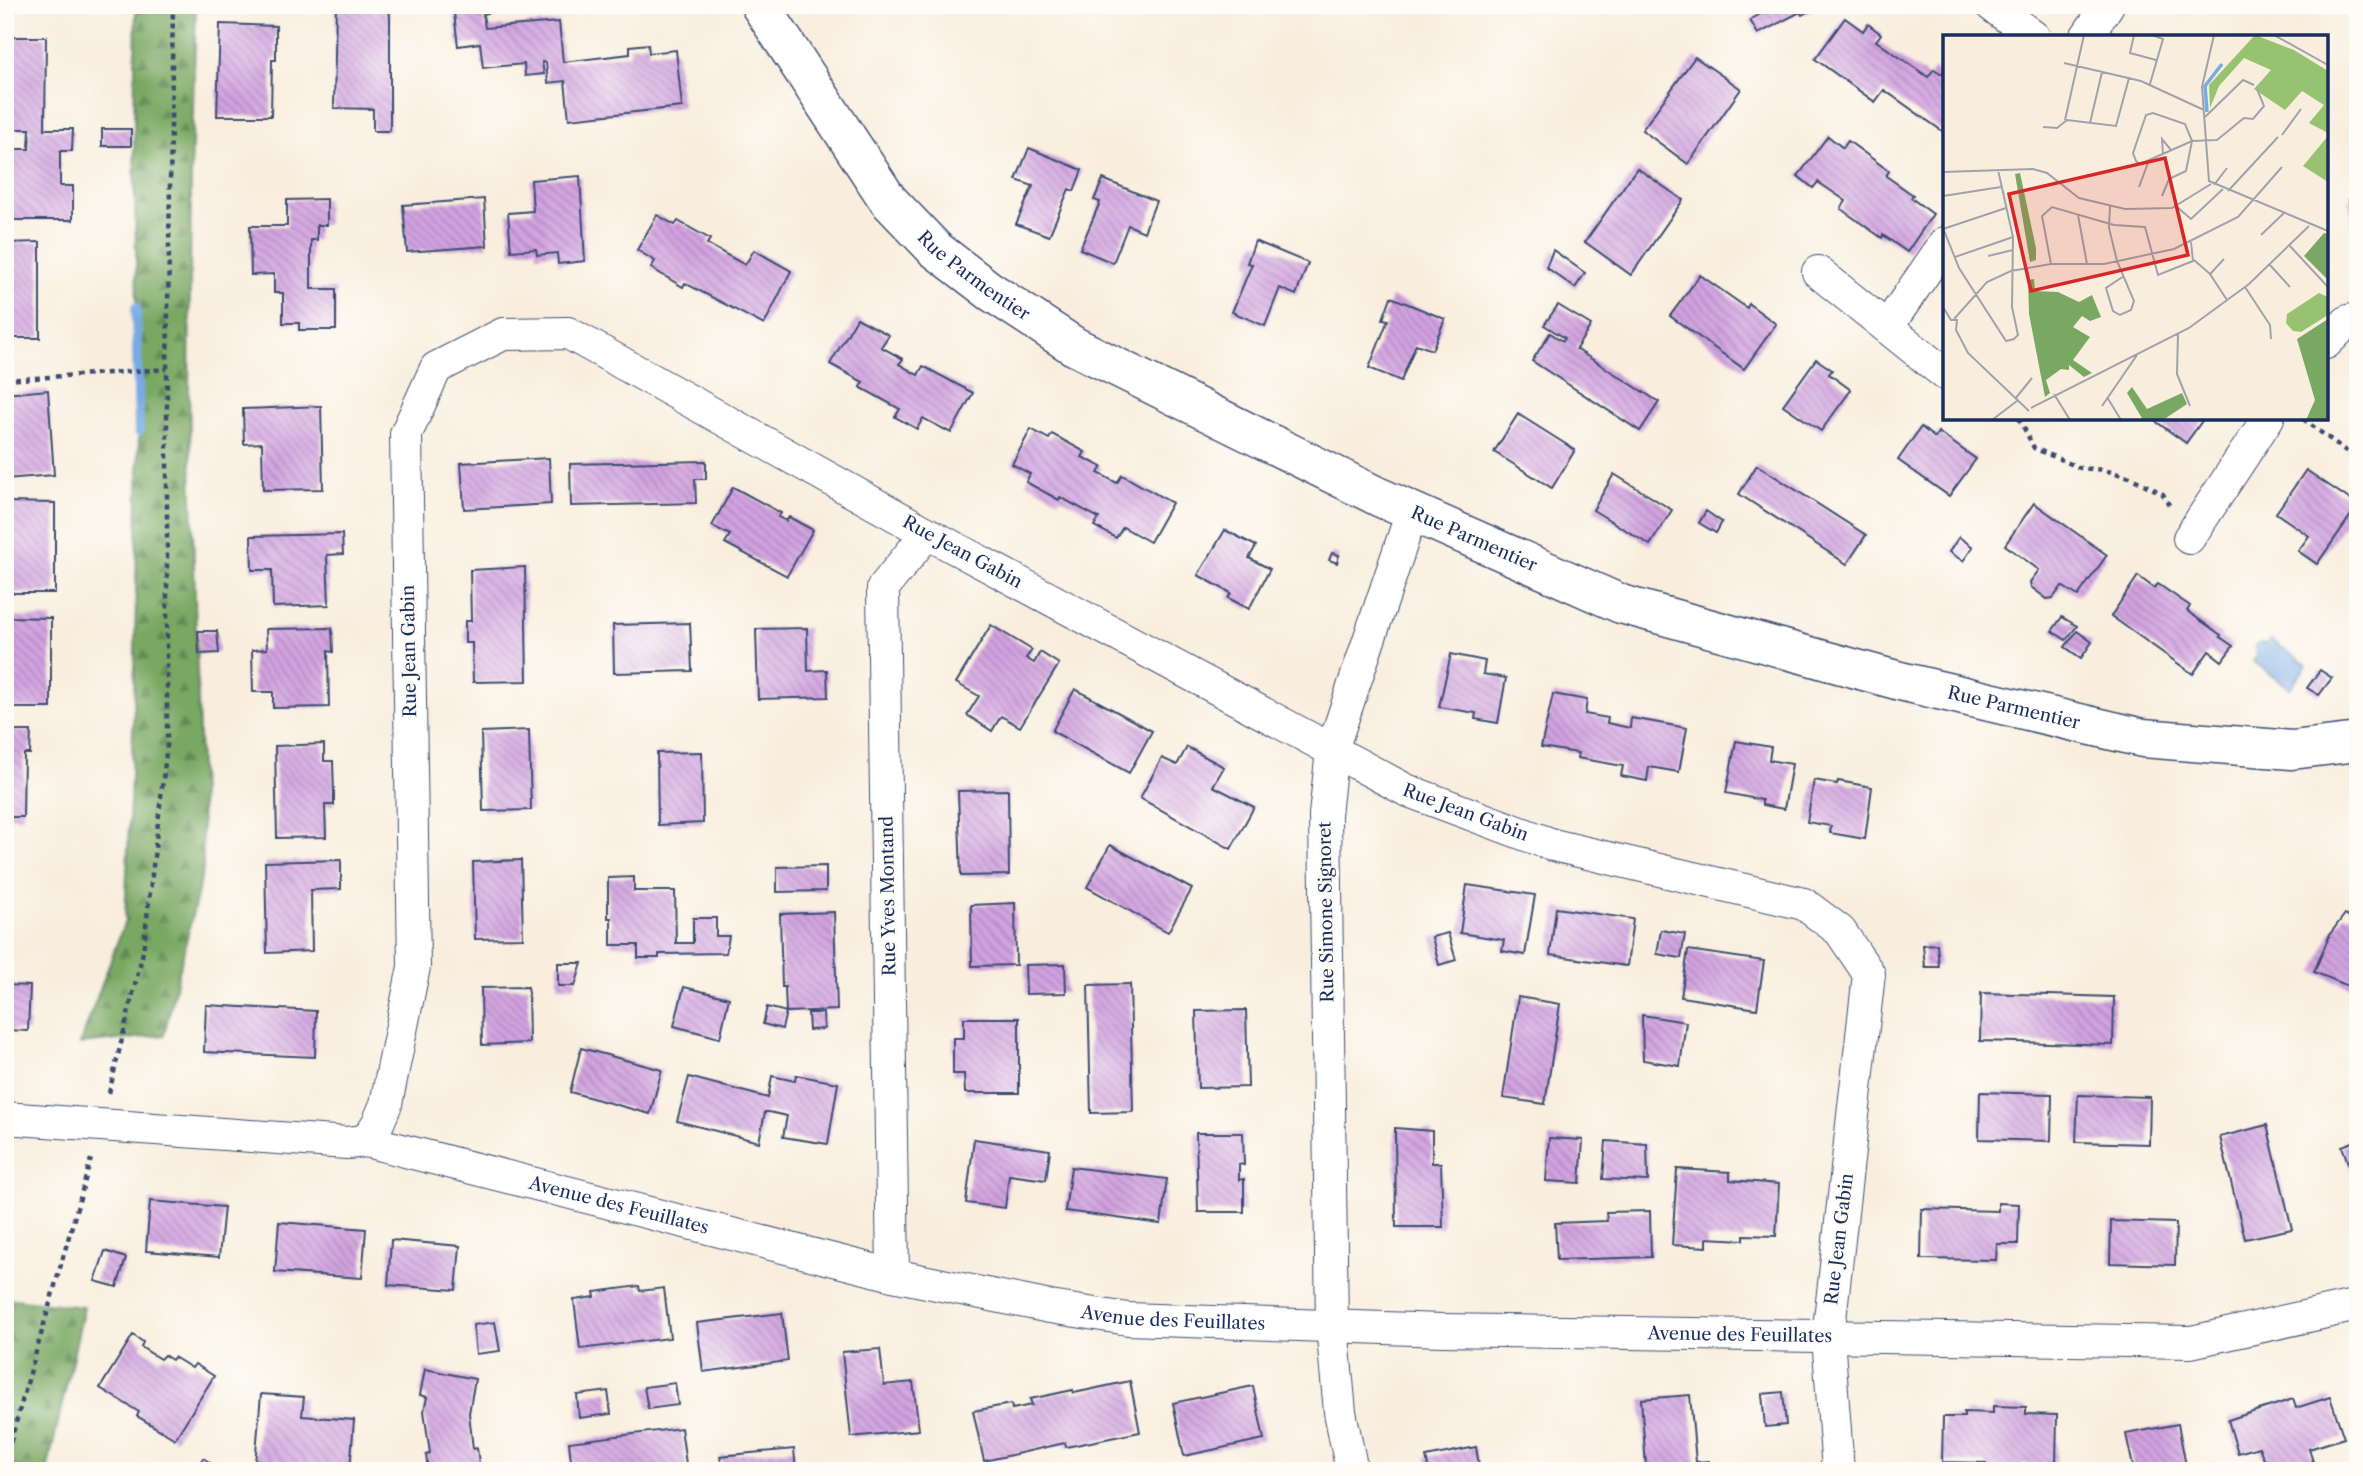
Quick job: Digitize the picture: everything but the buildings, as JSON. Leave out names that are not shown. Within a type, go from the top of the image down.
[{"type":"street","name":"Rue Parmentier","points":[[761,5],[888,200],[935,249],[990,292],[1073,346],[1412,512],[1621,604],[1900,681],[2143,738],[2292,750],[2358,741]]},
{"type":"street","points":[[1991,5],[2031,35]]},
{"type":"street","points":[[2087,35],[2108,5]]},
{"type":"street","points":[[1887,327],[1943,246]]},
{"type":"street","points":[[1818,272],[1943,372]]},
{"type":"street","points":[[2328,341],[2348,321],[2358,319]]},
{"type":"street","name":"Rue Jean Gabin","points":[[366,1141],[386,1104],[414,967],[406,434],[436,368],[503,334],[568,333],[927,534],[1406,790],[1553,845],[1804,904],[1840,932],[1869,974],[1828,1337],[1838,1471]]},
{"type":"street","points":[[2189,538],[2267,420]]},
{"type":"street","name":"Rue Simone Signoret","points":[[1352,1471],[1340,1412],[1332,1326],[1325,815],[1332,750],[1412,512]]},
{"type":"street","name":"Rue Yves Montand","points":[[893,1275],[883,588],[927,534]]},
{"type":"street","name":"Avenue des Feuillates","points":[[5,1118],[347,1143],[366,1141],[893,1275],[1050,1307],[1128,1319],[1828,1337],[2190,1342],[2358,1305]]},
{"type":"path","points":[[5,1461],[101,1124],[142,952],[167,745],[167,369],[173,5]]},
{"type":"path","points":[[5,380],[167,369]]},
{"type":"path","points":[[2021,420],[2034,448],[2080,468],[2104,470],[2130,477],[2163,494],[2189,538]]},
{"type":"path","points":[[2305,420],[2358,460]]},
{"type":"green space","points":[[136,5],[196,5],[189,395],[203,870],[164,1035],[80,1044],[125,921],[134,705],[139,432],[134,132]]},
{"type":"green space","points":[[5,1298],[84,1307],[47,1471],[5,1471]]},
{"type":"water","points":[[2270,639],[2307,665],[2290,688],[2253,661],[2257,656],[2255,646],[2266,644]]},
{"type":"waterway","points":[[136,308],[139,432]]}]
